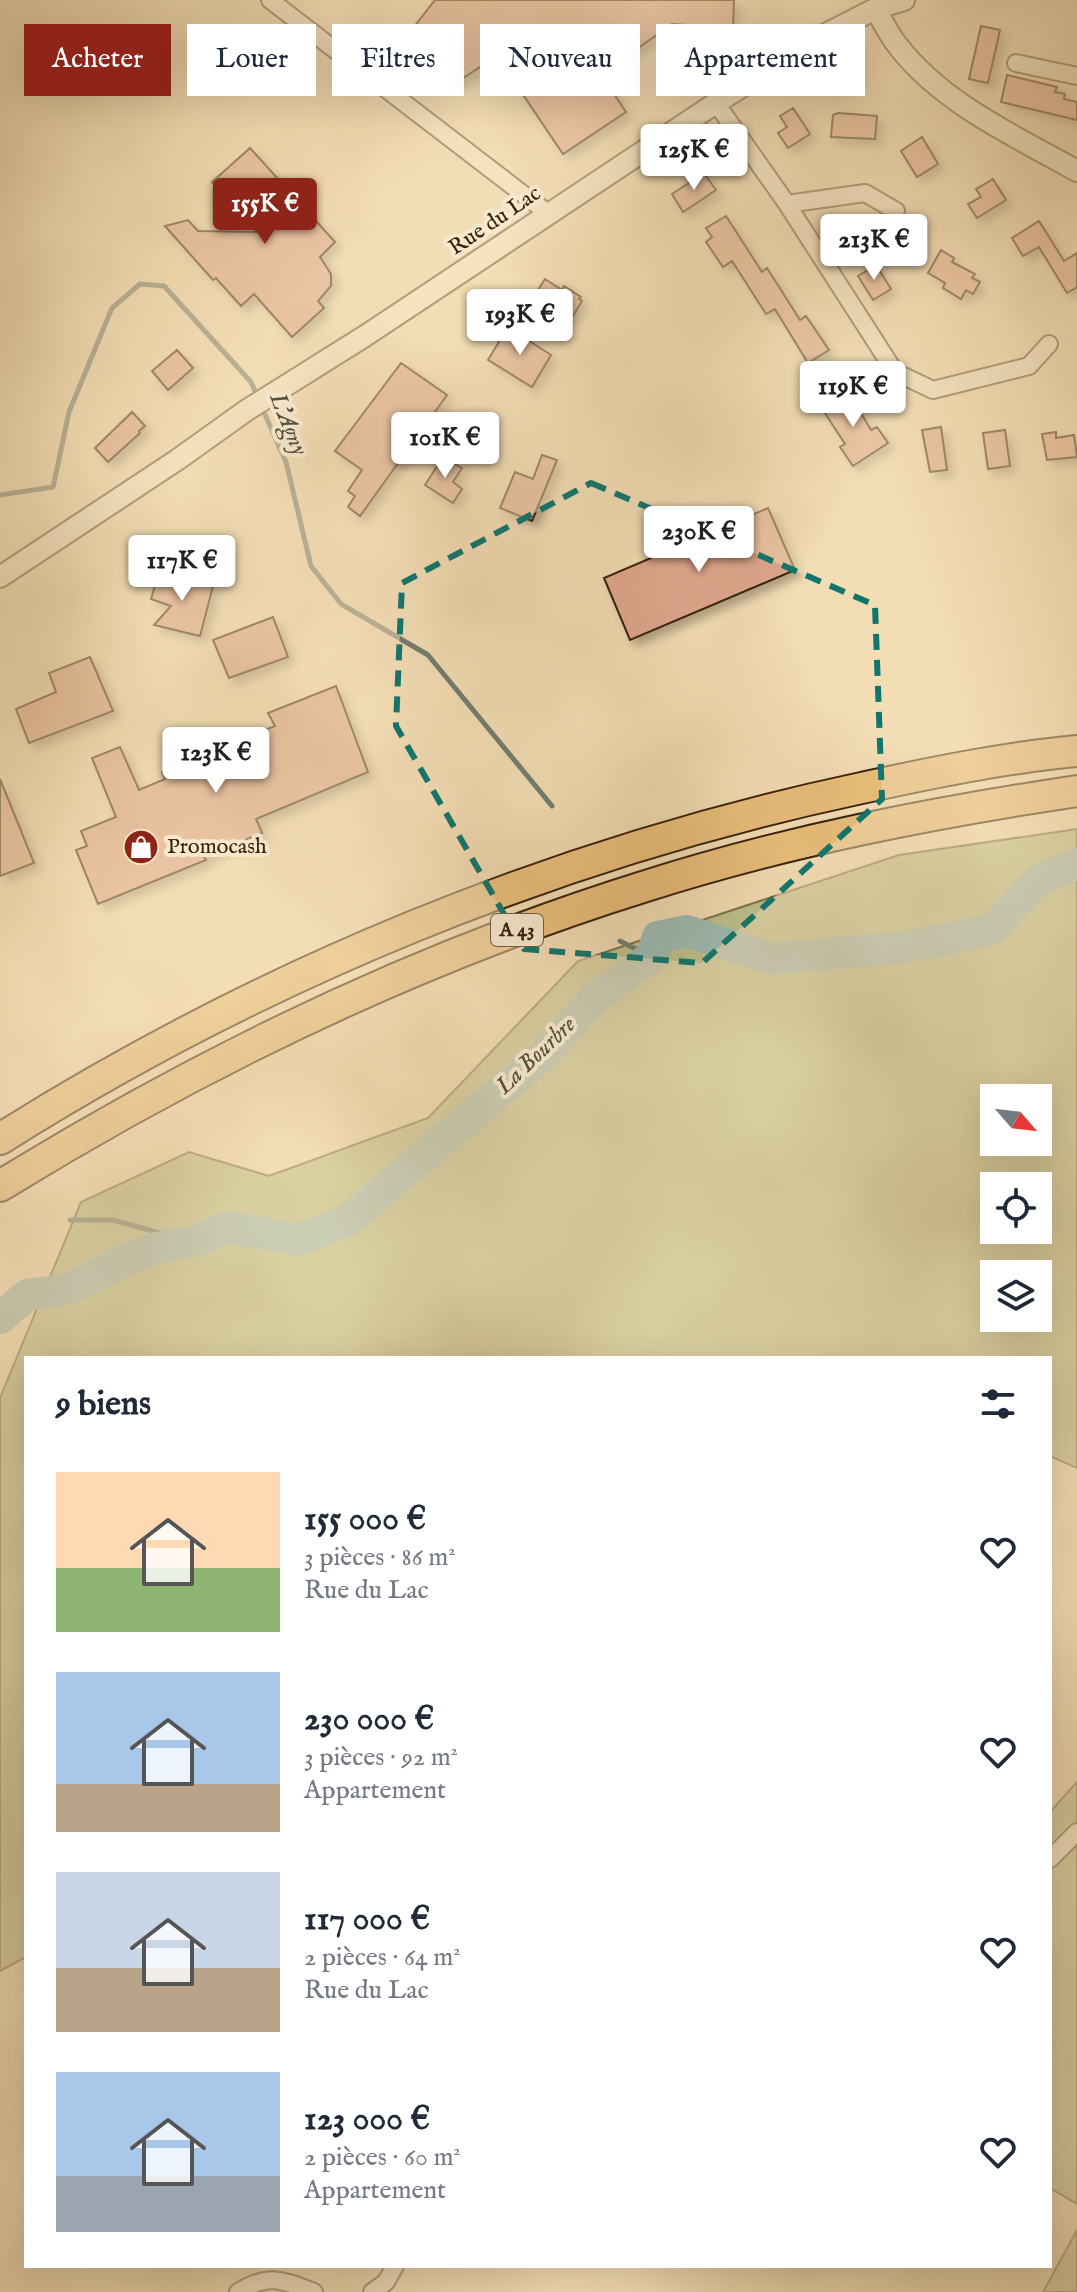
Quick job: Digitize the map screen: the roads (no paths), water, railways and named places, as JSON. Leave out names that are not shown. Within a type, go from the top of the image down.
[{"type":"highway","name":"A 43","points":[[0,1139],[167,1042],[315,969],[390,935],[541,878],[712,824],[802,801],[938,771],[1077,751]]},
{"type":"highway","name":"A 43","points":[[0,1186],[61,1148],[189,1078],[333,1006],[409,972],[564,913],[647,885],[825,837],[956,810],[1077,791]]},
{"type":"street","points":[[270,0],[549,214]]},
{"type":"street","name":"Rue du Lac","points":[[0,577],[247,410],[716,103],[826,34],[875,9],[904,0]]},
{"type":"street","points":[[875,9],[898,46],[925,75],[956,101],[1077,171]]},
{"type":"street","points":[[1016,63],[1077,76]]},
{"type":"street","points":[[716,103],[787,204],[895,372],[933,390],[1029,366],[1049,344]]},
{"type":"street","points":[[787,204],[865,193],[896,211]]},
{"type":"street","points":[[1052,1857],[1077,1832]]},
{"type":"street","points":[[372,2292],[386,2282],[394,2268]]},
{"type":"street","points":[[238,2292],[255,2282],[277,2278],[314,2292]]},
{"type":"waterway","name":"L'Agny","points":[[0,495],[53,487],[69,412],[112,308],[140,284],[164,286],[251,382],[258,398]]},
{"type":"waterway","name":"L'Agny","points":[[262,408],[286,462],[311,566],[341,604],[428,655],[552,806]]},
{"type":"waterway","name":"La Bourbre","points":[[0,1318],[27,1295],[69,1289],[156,1248],[192,1242],[229,1227],[297,1240],[347,1221],[543,1055],[595,998],[651,957],[658,937],[687,931],[771,959],[906,947],[991,930],[1041,878],[1077,864]]},
{"type":"waterway","name":"L'Agny","points":[[620,941],[651,957]]},
{"type":"waterway","points":[[70,1220],[113,1220],[192,1242]]},
{"type":"place","name":"Promocash","points":[[141,847]]}]
